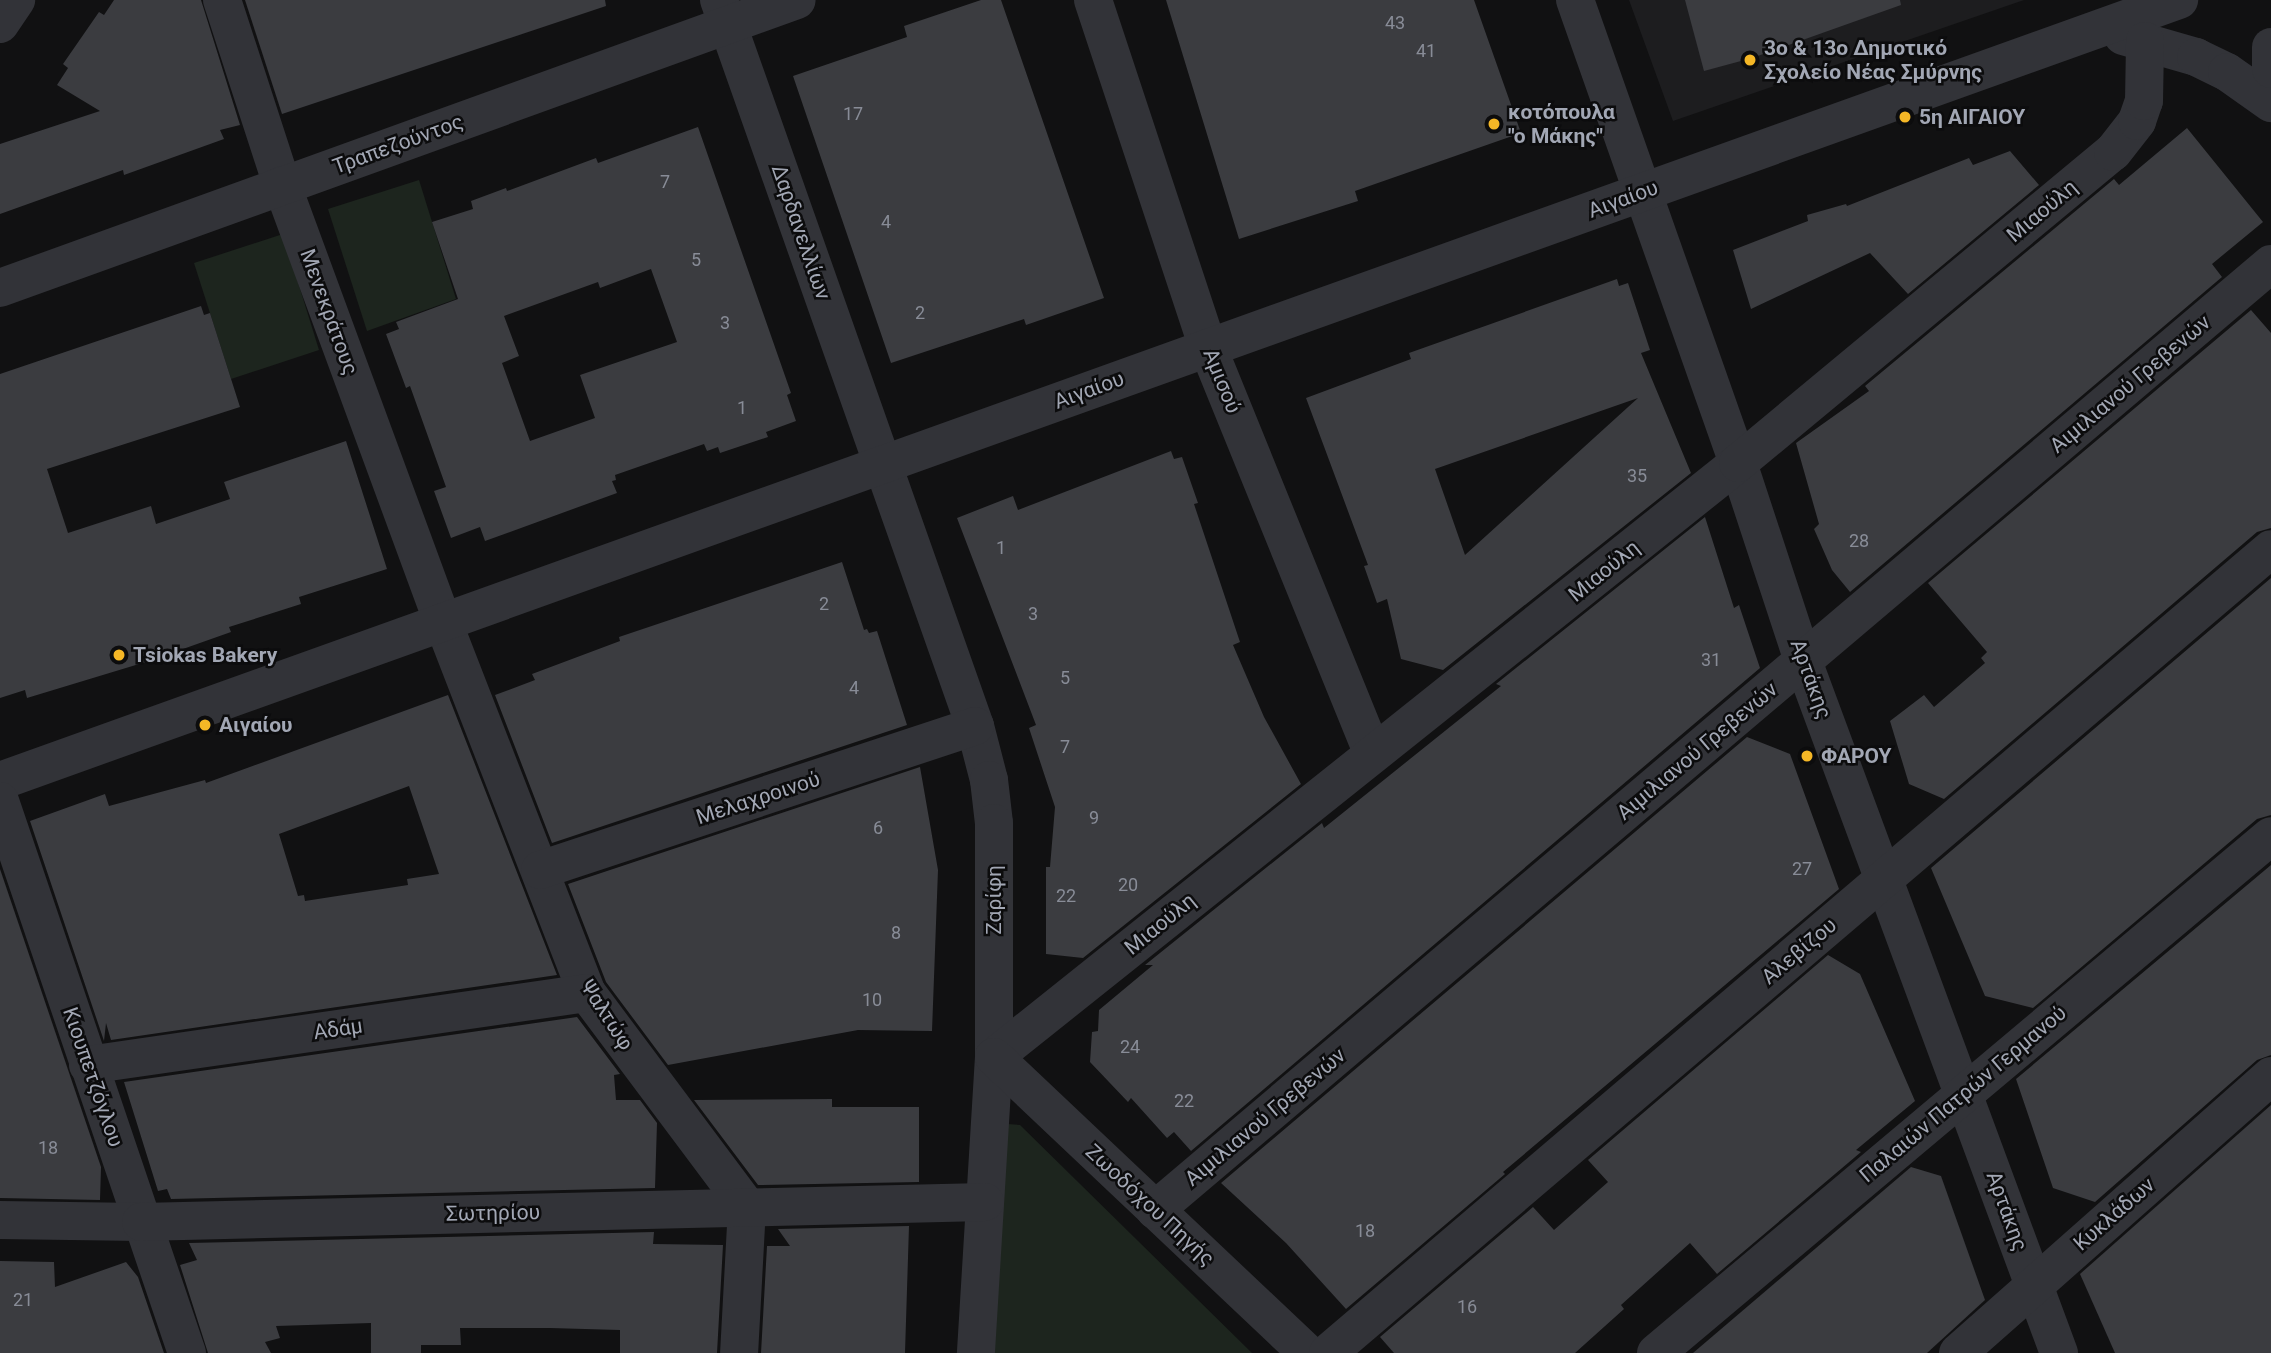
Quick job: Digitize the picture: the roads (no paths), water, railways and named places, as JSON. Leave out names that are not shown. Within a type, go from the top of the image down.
[{"type":"street","points":[[0,24],[16,0]]},
{"type":"street","name":"Μενεκράτους","points":[[222,0],[282,185],[443,622]]},
{"type":"street","name":"Τραπεζούντος","points":[[0,288],[282,185],[724,13],[797,0]]},
{"type":"street","name":"Αμισού","points":[[1093,0],[1208,348],[1373,754]]},
{"type":"street","name":"Αρτάκης","points":[[1575,0],[1738,463],[1803,661],[2059,1353]]},
{"type":"street","name":"Αιγαίου","points":[[0,781],[2179,0]]},
{"type":"street","name":"Δαρδανελλίων","points":[[724,13],[883,464]]},
{"type":"street","points":[[2097,29],[2196,57],[2217,67],[2271,103]]},
{"type":"street","name":"Μιαούλη","points":[[994,1057],[1738,463],[2113,152],[2137,121],[2144,101],[2145,41]]},
{"type":"street","points":[[2271,47],[2271,68]]},
{"type":"street","name":"Αιμιλιανού Γρεβενών","points":[[1155,1210],[2271,264]]},
{"type":"street","name":"Ζαρίφη","points":[[883,464],[975,726],[989,780],[994,823],[994,1057],[976,1353]]},
{"type":"street","name":"Αλεβίζου","points":[[1328,1353],[2271,549]]},
{"type":"street","name":"Ψαλτώφ","points":[[443,622],[587,993],[747,1206]]},
{"type":"street","name":"Μελαχροινού","points":[[540,870],[975,726]]},
{"type":"street","name":"Κιουπετζόγλου","points":[[0,801],[187,1353]]},
{"type":"street","name":"Παλαιών Πατρών Γερμανού","points":[[1656,1353],[2271,836]]},
{"type":"street","name":"Αδάμ","points":[[88,1065],[587,993]]},
{"type":"street","name":"Ζωοδόχου Πηγής","points":[[994,1057],[1307,1353]]},
{"type":"street","name":"Κυκλάδων","points":[[1958,1353],[2271,1076]]},
{"type":"street","name":"Σωτηρίου","points":[[0,1220],[141,1222],[985,1202]]},
{"type":"street","points":[[739,1353],[747,1206]]},
{"type":"place","name":"3ο & 13ο Δημοτικό Σχολείο Νέας Σμύρνης","points":[[1750,60]]},
{"type":"place","name":"5η ΑΙΓΑΙΟΥ","points":[[1905,117]]},
{"type":"place","name":"κοτόπουλα \"ο Μάκης\"","points":[[1494,124]]},
{"type":"place","name":"Tsiokas Bakery","points":[[119,655]]},
{"type":"place","name":"Αιγαίου","points":[[205,725]]},
{"type":"place","name":"ΦΑΡΟΥ","points":[[1807,756]]}]
